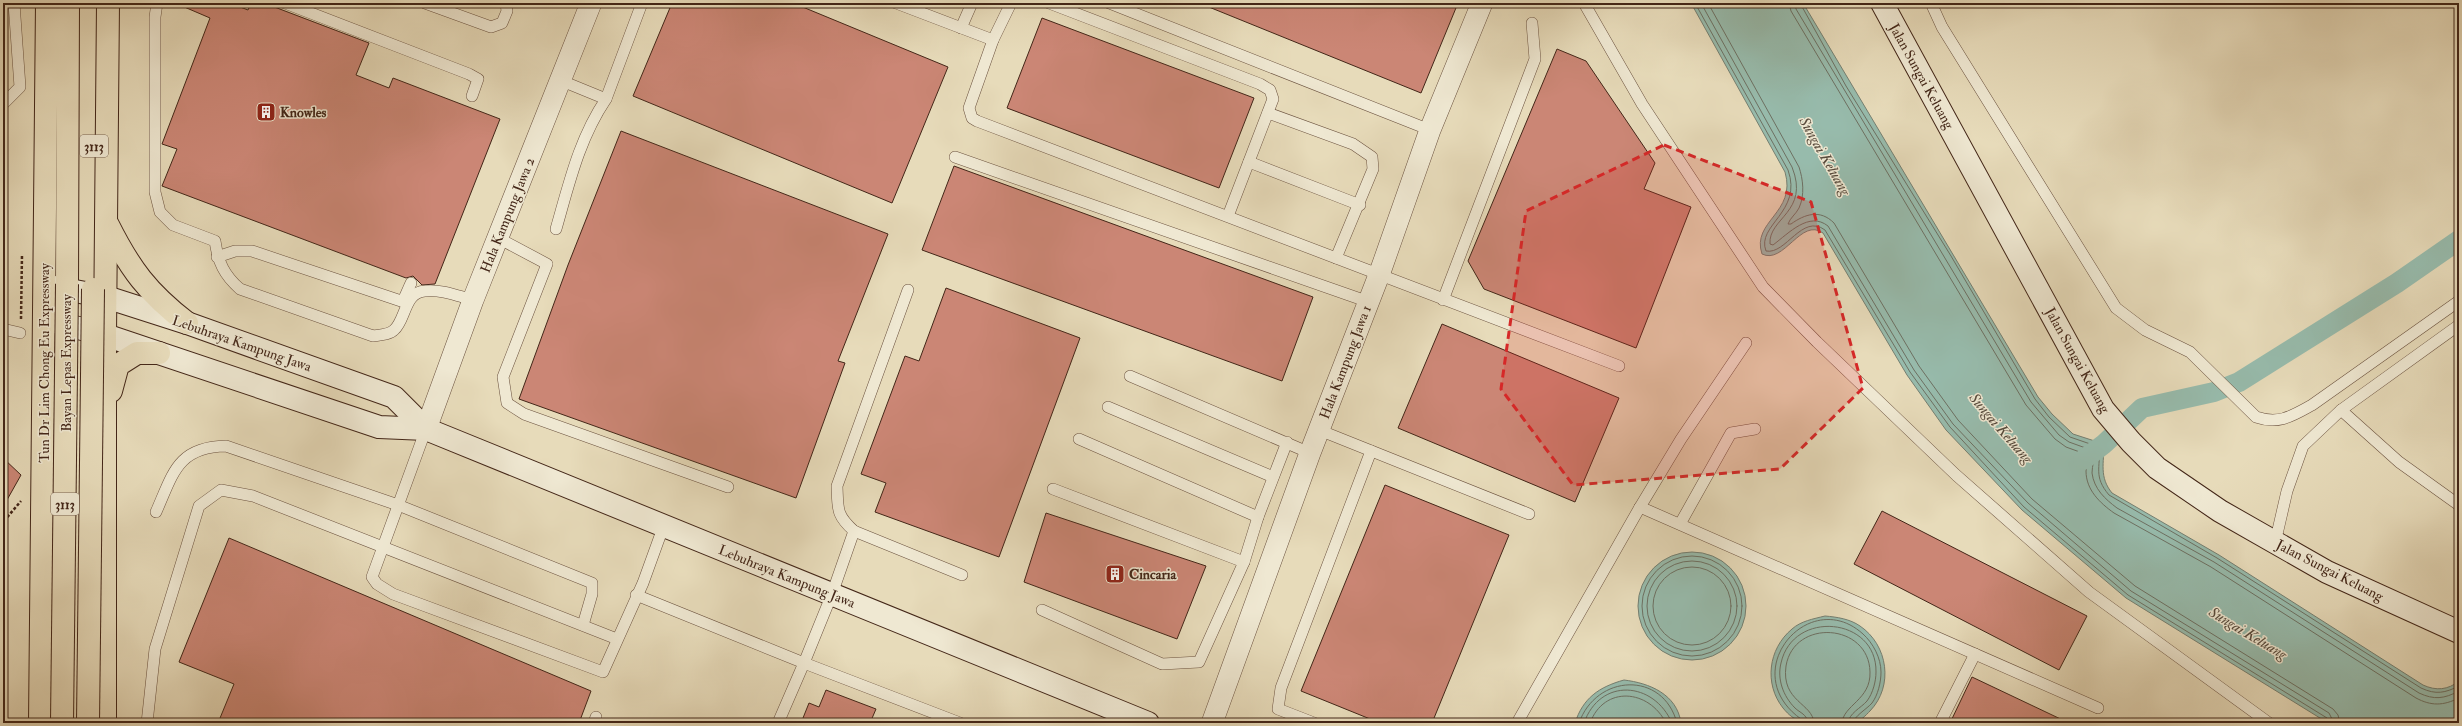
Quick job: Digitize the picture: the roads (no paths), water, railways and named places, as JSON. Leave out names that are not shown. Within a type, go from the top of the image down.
[{"type":"highway","name":"Tun Dr Lim Chong Eu Expressway","points":[[40,723],[47,3]]},
{"type":"highway","name":"Bayan Lepas Expressway","points":[[62,723],[68,3]]},
{"type":"highway","name":"Bayan Lepas Expressway","points":[[88,723],[93,422],[93,3]]},
{"type":"highway","name":"3113","points":[[105,723],[105,335],[108,3]]},
{"type":"highway","points":[[106,221],[124,259],[143,284],[164,305],[187,323]]},
{"type":"highway","points":[[106,424],[118,365],[137,353],[159,353]]},
{"type":"street","name":"Hala Kampung Jawa 2","points":[[426,428],[473,300],[562,80],[591,3]]},
{"type":"street","name":"Hala Kampung Jawa 1","points":[[1212,723],[1310,453],[1379,275],[1430,130],[1482,3]]},
{"type":"street","name":"Jalan Sungai Keluang","points":[[1882,3],[2103,409],[2131,442],[2157,468],[2220,511],[2327,572],[2459,632]]},
{"type":"street","name":"Lebuhraya Kampung Jawa","points":[[44,285],[106,297],[187,323],[394,397],[426,428]]},
{"type":"street","name":"Lebuhraya Kampung Jawa","points":[[44,319],[105,335],[379,427],[426,428],[1148,723]]},
{"type":"lane","points":[[3,104],[20,87],[14,3]]},
{"type":"lane","points":[[157,3],[155,17],[154,192],[160,212],[173,225],[215,241],[217,257],[228,279],[240,289],[373,336],[388,334],[395,330],[411,283]]},
{"type":"lane","points":[[285,3],[469,74],[478,79],[472,96]]},
{"type":"lane","points":[[426,3],[491,27],[502,23],[507,11],[506,3]]},
{"type":"lane","points":[[556,229],[575,160],[598,111],[606,99],[642,3]]},
{"type":"lane","points":[[896,3],[993,40]]},
{"type":"lane","points":[[961,28],[972,3]]},
{"type":"lane","points":[[1011,3],[993,40],[969,108],[972,118],[1443,300],[1619,366]]},
{"type":"lane","points":[[1049,3],[1260,84],[1270,90],[1273,99],[1228,216]]},
{"type":"lane","points":[[1109,3],[1430,130]]},
{"type":"lane","points":[[1584,3],[1642,104],[1763,287],[1817,342],[1956,475],[2089,592],[2270,723]]},
{"type":"lane","points":[[1931,3],[1942,27],[2116,308],[2146,330],[2190,352],[2256,417],[2270,422],[2290,417],[2312,405],[2459,301]]},
{"type":"lane","points":[[1443,300],[1536,59],[1532,23]]},
{"type":"lane","points":[[562,80],[606,99]]},
{"type":"lane","points":[[1268,113],[1353,144],[1372,157],[1373,169],[1360,205],[1336,258]]},
{"type":"lane","points":[[955,157],[1369,302]]},
{"type":"lane","points":[[1248,162],[1360,205]]},
{"type":"lane","points":[[498,238],[547,264],[503,377],[507,404],[524,414],[728,487]]},
{"type":"lane","points":[[217,257],[236,251],[252,251],[405,302],[423,291],[439,291],[473,300]]},
{"type":"lane","points":[[908,290],[837,486],[838,506],[841,520],[854,531],[962,575]]},
{"type":"lane","points":[[2276,543],[2287,491],[2303,446],[2341,410],[2459,326]]},
{"type":"lane","points":[[3,329],[20,333]]},
{"type":"lane","points":[[1517,723],[1640,506],[1681,439],[1746,343]]},
{"type":"lane","points":[[1130,376],[1310,453]]},
{"type":"lane","points":[[1108,407],[1273,477]]},
{"type":"lane","points":[[2341,410],[2399,462],[2459,506]]},
{"type":"lane","points":[[426,428],[372,578],[377,584],[393,594],[598,672],[602,672],[605,670],[617,638],[643,583],[664,526]]},
{"type":"lane","points":[[1680,524],[1730,433],[1755,429]]},
{"type":"lane","points":[[1319,430],[1529,514]]},
{"type":"lane","points":[[1079,439],[1258,517]]},
{"type":"lane","points":[[1042,610],[1162,664],[1199,662],[1244,562],[1258,517],[1287,442]]},
{"type":"lane","points":[[156,512],[178,463],[206,446],[226,446],[398,504],[592,583],[592,594],[583,625]]},
{"type":"lane","points":[[1314,723],[1278,709],[1281,688],[1371,451]]},
{"type":"lane","points":[[1053,489],[1244,562]]},
{"type":"lane","points":[[146,723],[155,649],[199,506],[221,490],[253,496],[382,548],[617,638]]},
{"type":"lane","points":[[1640,506],[2098,708]]},
{"type":"lane","points":[[778,723],[832,594],[854,531]]},
{"type":"lane","points":[[636,595],[804,663],[960,723]]},
{"type":"lane","points":[[1940,723],[1975,654]]},
{"type":"water","name":"Sungai Keluang","points":[[1691,3],[1803,3],[2038,397],[2052,414],[2073,434],[2104,444],[2103,470],[2105,481],[2112,493],[2219,555],[2423,685],[2442,689],[2459,681],[2459,723],[2328,723],[2126,598],[2022,510],[1946,430],[1907,375],[1823,233],[1815,230],[1807,231],[1778,253],[1770,256],[1762,254],[1760,243],[1763,233],[1785,197],[1787,186],[1785,172]]},
{"type":"water","points":[[1692,552],[1713,556],[1730,568],[1742,585],[1746,606],[1742,627],[1730,644],[1713,656],[1692,660],[1671,656],[1654,644],[1642,627],[1638,606],[1642,585],[1654,568],[1671,556]]},
{"type":"water","points":[[1825,616],[1843,619],[1860,626],[1877,644],[1882,655],[1885,678],[1878,701],[1863,718],[1850,724],[1811,723],[1796,719],[1787,713],[1783,708],[1777,699],[1773,688],[1771,667],[1778,646],[1784,637],[1799,624]]},
{"type":"water","points":[[1624,680],[1652,687],[1668,697],[1674,704],[1681,723],[1575,723],[1578,714],[1587,700],[1607,686]]},
{"type":"waterway","points":[[2083,460],[2104,444],[2142,408],[2214,392],[2239,382],[2397,283],[2459,240]]},
{"type":"place","name":"Knowles","points":[[266,112]]},
{"type":"place","name":"Cincaria","points":[[1115,574]]}]
